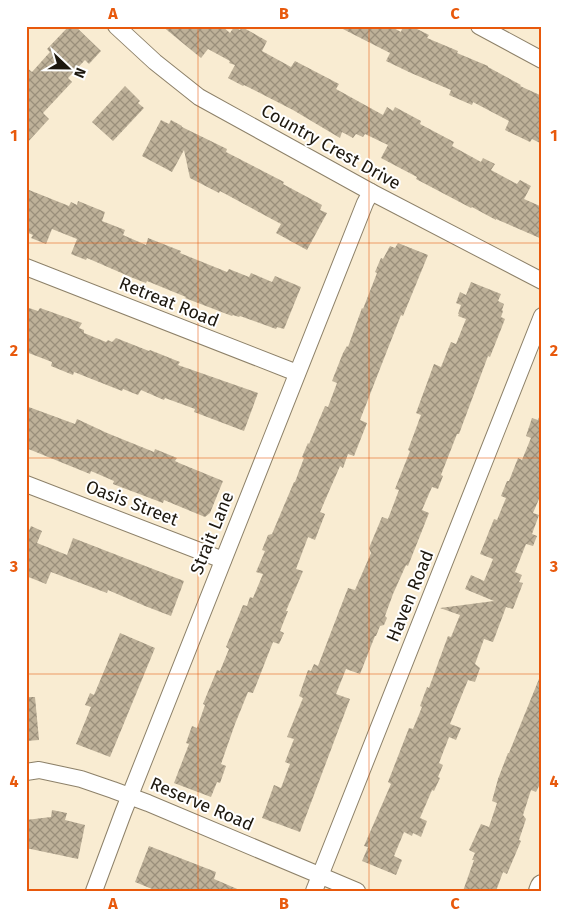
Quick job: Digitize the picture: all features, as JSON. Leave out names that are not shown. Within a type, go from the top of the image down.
[{"type":"street","name":"Country Crest Drive","points":[[116,26],[155,62],[199,97],[370,192],[542,281]]},
{"type":"street","points":[[479,26],[542,60]]},
{"type":"street","name":"Strait Lane","points":[[94,891],[123,813],[370,192]]},
{"type":"street","name":"Retreat Road","points":[[26,267],[297,373]]},
{"type":"street","name":"Haven Road","points":[[317,883],[542,316]]},
{"type":"street","name":"Oasis Street","points":[[26,484],[223,560]]},
{"type":"street","name":"Reserve Road","points":[[26,772],[39,770],[81,779],[130,796],[317,883],[357,891]]},
{"type":"street","points":[[540,891],[542,886]]},
{"type":"building","points":[[69,26],[75,26],[101,51],[89,64],[85,60],[68,78],[72,82],[43,113],[49,119],[26,144],[26,67],[32,72],[50,52],[47,49]]},
{"type":"building","points":[[162,26],[222,26],[230,33],[234,27],[240,30],[242,27],[267,41],[262,51],[291,67],[295,61],[318,73],[339,84],[336,89],[383,115],[387,107],[393,111],[395,107],[421,121],[420,124],[454,142],[452,146],[481,162],[483,158],[495,164],[491,170],[517,184],[520,180],[531,186],[524,199],[542,207],[542,239],[471,208],[381,158],[388,145],[365,134],[363,137],[356,134],[353,138],[342,132],[340,138],[293,110],[228,78],[235,65],[229,63],[230,61],[208,49],[201,58]]},
{"type":"building","points":[[337,26],[390,26],[401,32],[403,26],[411,26],[429,35],[427,38],[488,66],[520,86],[542,96],[542,144],[532,139],[530,142],[505,130],[509,121],[473,102],[472,105],[449,95],[451,90],[386,61],[390,53]]},
{"type":"building","points":[[125,86],[140,101],[138,103],[144,108],[113,141],[92,122]]},
{"type":"building","points":[[161,120],[169,124],[171,120],[227,149],[226,152],[284,182],[283,184],[322,205],[320,210],[327,213],[307,250],[276,233],[281,224],[220,191],[219,193],[190,178],[184,150],[172,172],[142,156]]},
{"type":"building","points":[[29,190],[69,206],[71,202],[77,205],[78,201],[105,212],[102,221],[125,230],[123,235],[146,245],[148,238],[227,272],[229,269],[249,277],[251,273],[272,282],[275,276],[301,287],[284,329],[277,327],[276,329],[240,316],[232,316],[147,281],[146,283],[87,258],[86,260],[71,254],[77,239],[52,229],[46,244],[31,238],[33,235],[26,232],[26,198]]},
{"type":"building","points":[[398,243],[428,255],[403,316],[401,315],[360,420],[367,423],[354,456],[348,454],[343,468],[340,466],[320,512],[325,514],[315,540],[308,537],[296,569],[303,571],[286,611],[288,611],[280,631],[284,633],[279,644],[273,642],[253,693],[248,692],[221,764],[226,766],[220,783],[217,782],[211,797],[174,783],[189,744],[186,743],[192,726],[197,728],[205,705],[203,704],[217,670],[220,671],[229,649],[226,647],[243,605],[247,606],[250,597],[253,598],[263,574],[256,572],[265,551],[262,550],[268,535],[272,534],[295,482],[304,458],[302,457],[325,406],[328,407],[337,383],[332,381],[363,309],[377,273],[375,272],[381,258],[383,259],[390,246],[395,248]]},
{"type":"building","points":[[471,282],[501,294],[498,301],[504,304],[501,317],[505,319],[490,357],[488,356],[459,434],[457,434],[441,475],[443,476],[438,489],[432,487],[422,510],[429,513],[408,566],[406,565],[393,594],[385,616],[387,618],[384,625],[380,626],[375,636],[360,674],[346,669],[336,694],[350,699],[300,832],[262,818],[274,785],[281,788],[290,764],[285,762],[294,739],[287,737],[303,698],[299,696],[308,670],[311,671],[314,664],[318,666],[348,588],[355,590],[371,553],[369,548],[382,517],[388,519],[399,490],[395,489],[410,451],[408,450],[421,415],[416,413],[434,364],[441,367],[451,342],[456,344],[466,319],[458,316],[461,305],[456,303],[460,292],[466,295]]},
{"type":"building","points":[[26,307],[38,311],[40,308],[82,323],[79,328],[84,330],[84,333],[106,342],[108,340],[112,342],[116,338],[180,362],[178,365],[258,393],[244,431],[194,412],[195,409],[165,398],[164,400],[141,390],[138,395],[123,389],[122,391],[74,372],[73,375],[51,366],[52,362],[26,352]]},
{"type":"building","points":[[26,406],[75,424],[77,419],[154,452],[155,449],[177,458],[175,461],[223,481],[210,513],[205,517],[164,500],[163,503],[113,484],[114,481],[91,471],[90,474],[26,448]]},
{"type":"building","points":[[541,412],[542,492],[533,513],[539,515],[532,534],[537,536],[533,546],[526,544],[515,572],[522,575],[519,582],[523,583],[513,609],[506,607],[493,642],[484,639],[475,664],[480,668],[475,682],[468,680],[450,724],[461,728],[456,740],[449,737],[439,763],[443,765],[438,777],[440,778],[434,791],[432,790],[420,818],[427,821],[421,837],[413,833],[412,836],[404,832],[394,856],[402,860],[396,875],[362,861],[368,847],[364,846],[391,784],[388,782],[409,728],[413,729],[422,707],[420,706],[427,687],[429,688],[448,636],[451,637],[460,615],[440,608],[494,601],[465,589],[471,575],[484,581],[493,559],[480,554],[494,519],[497,520],[506,498],[501,496],[507,481],[509,481],[518,458],[522,460],[531,438],[526,436],[532,418],[538,420]]},
{"type":"building","points":[[31,526],[42,531],[37,543],[67,555],[73,538],[184,581],[171,616],[108,590],[107,593],[51,572],[46,584],[26,576],[26,538]]},
{"type":"building","points":[[120,633],[155,648],[110,757],[76,744],[91,707],[85,705],[90,693],[94,695]]},
{"type":"building","points":[[541,674],[542,787],[539,786],[536,792],[531,790],[523,815],[526,819],[519,840],[521,841],[507,874],[503,872],[496,891],[463,891],[474,860],[472,860],[475,853],[469,850],[481,824],[489,827],[497,803],[492,801],[498,779]]},
{"type":"building","points":[[26,697],[35,697],[39,740],[26,741]]},
{"type":"building","points":[[52,810],[67,813],[65,820],[85,825],[78,859],[26,848],[26,820],[51,817]]},
{"type":"building","points":[[149,846],[216,872],[214,879],[242,891],[157,891],[135,882]]}]
